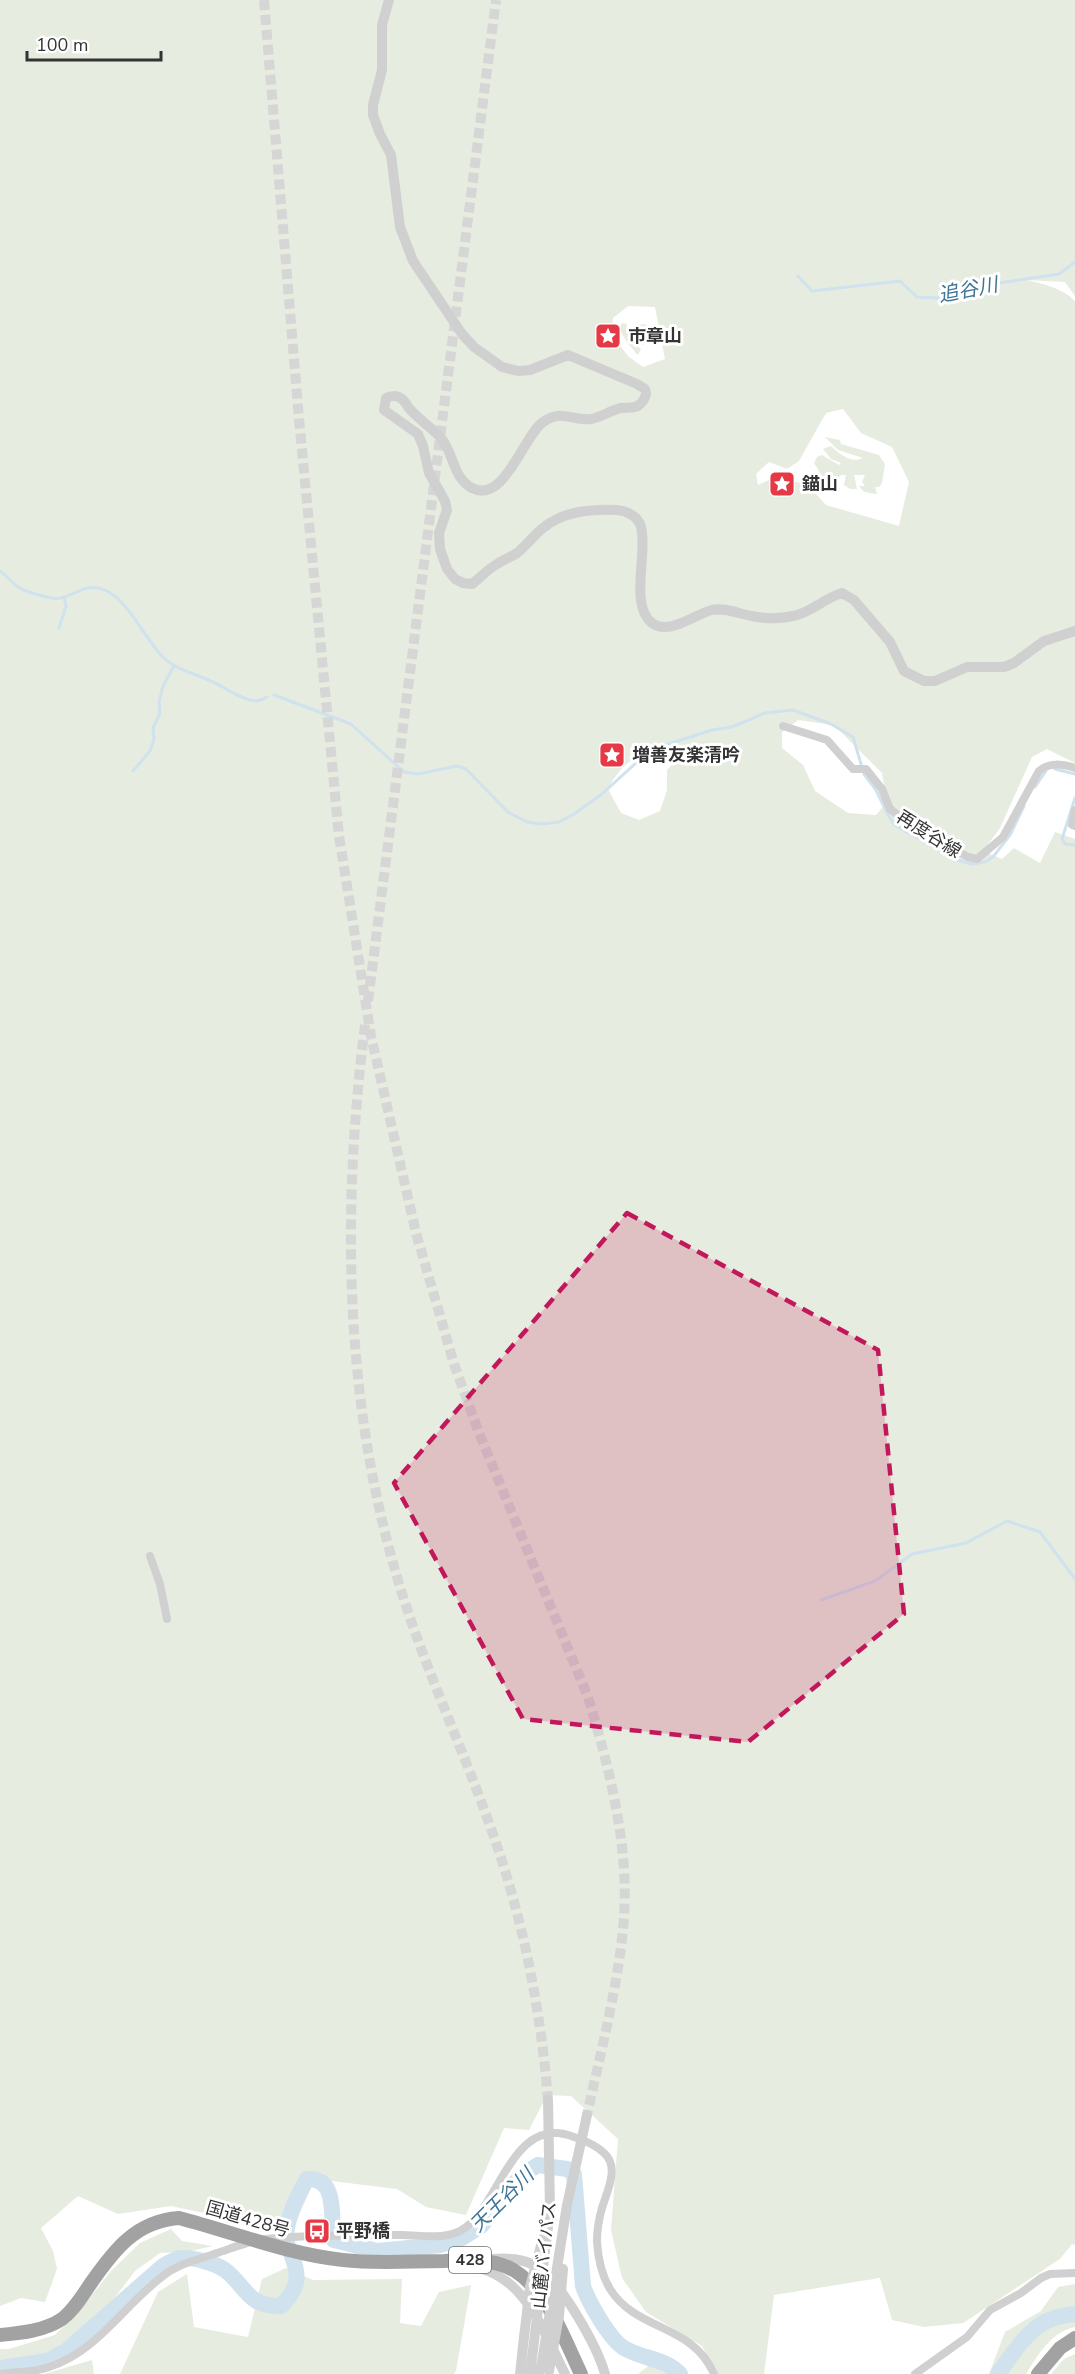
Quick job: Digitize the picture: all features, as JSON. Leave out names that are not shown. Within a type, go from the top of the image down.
[{"type":"highway","name":"国道428号","points":[[0,2335],[31,2331],[62,2318],[75,2306],[127,2239],[138,2230],[161,2219],[179,2218],[300,2252],[342,2260],[376,2262],[467,2260],[505,2266],[524,2278],[544,2303],[577,2371]]},
{"type":"highway","points":[[1038,2374],[1060,2348],[1075,2338]]},
{"type":"street","points":[[390,0],[382,25],[382,70],[373,105],[373,115],[393,163],[400,227],[405,245],[451,321],[474,347],[502,366],[518,371],[530,370],[557,357],[568,355],[637,384],[645,389],[646,394],[641,404],[635,407],[622,408],[590,419],[560,414],[553,416],[541,423],[531,435],[501,482],[487,489],[477,490],[471,487],[456,471],[442,440],[417,418],[400,398],[396,396],[386,398],[384,410],[418,435],[429,473],[445,501],[447,510],[438,542],[447,569],[455,579],[472,584],[494,565],[516,553],[545,526],[568,514],[622,510],[632,514],[640,523],[644,544],[640,576],[641,603],[646,617],[660,627],[672,626],[712,610],[769,619],[795,616],[842,593],[854,600],[890,642],[904,671],[924,681],[935,681],[968,668],[1004,667],[1014,663],[1044,641],[1075,631]]},
{"type":"street","name":"再度谷線","points":[[783,726],[827,740],[853,769],[860,769],[875,778],[890,809],[909,825],[968,857],[977,859],[1003,837],[1039,771],[1052,764],[1075,768]]},
{"type":"street","points":[[1075,810],[1072,825],[1075,826]]},
{"type":"street","points":[[150,1556],[160,1584],[167,1619]]},
{"type":"street","name":"山麓バイパス","points":[[531,2374],[550,2210],[548,2100]]},
{"type":"street","name":"山麓バイパス","points":[[545,2370],[562,2288],[562,2233],[587,2115]]},
{"type":"street","points":[[1,2374],[39,2370],[67,2360],[94,2342],[164,2275],[185,2263],[256,2240],[324,2235],[430,2236],[455,2233],[472,2221],[506,2171],[534,2138],[546,2133],[563,2133],[596,2147],[606,2154],[612,2163],[612,2174],[601,2211],[597,2242],[601,2266],[610,2289],[634,2313],[647,2322],[677,2333],[688,2341],[711,2367],[714,2374]]},
{"type":"street","points":[[520,2374],[533,2271],[550,2210]]},
{"type":"street","points":[[467,2260],[506,2258],[538,2268],[557,2286],[566,2299],[596,2352],[605,2374]]},
{"type":"street","points":[[376,2262],[470,2266],[500,2275],[516,2289],[530,2307],[562,2369]]},
{"type":"street","points":[[915,2374],[967,2337],[990,2310],[1050,2274],[1075,2273]]},
{"type":"highlighted area","points":[[627,1213],[878,1350],[904,1614],[748,1742],[523,1719],[394,1483]]},
{"type":"shaded area","points":[[0,0],[1075,0],[1075,296],[1065,282],[1027,280],[1059,290],[1075,301],[1075,763],[1047,749],[1032,757],[1000,828],[983,851],[1002,859],[1014,848],[1040,863],[1055,832],[1075,839],[1075,2245],[1072,2244],[1060,2259],[963,2323],[924,2327],[892,2320],[880,2278],[774,2295],[764,2374],[717,2374],[702,2346],[646,2312],[622,2278],[611,2230],[618,2139],[571,2096],[547,2095],[529,2130],[504,2128],[466,2215],[426,2207],[397,2189],[315,2179],[294,2226],[255,2224],[171,2206],[118,2214],[78,2196],[41,2228],[53,2251],[57,2269],[45,2302],[21,2298],[0,2306]],"holes":[[[628,306],[655,307],[665,359],[643,367],[629,357],[612,336],[613,318]],[[843,409],[861,433],[892,447],[909,482],[899,526],[826,505],[807,484],[773,478],[758,485],[756,474],[769,462],[787,469],[799,461],[826,413]],[[798,720],[834,725],[882,773],[887,802],[876,815],[848,813],[815,791],[803,765],[782,748],[782,732]],[[665,747],[678,758],[667,770],[667,790],[660,811],[639,820],[621,813],[608,789],[618,773],[631,760]]]},
{"type":"shaded area","points":[[622,323],[627,324],[626,332],[638,324],[650,325],[648,331],[637,333],[634,337],[639,339],[648,332],[653,335],[646,344],[636,345],[641,349],[638,355],[619,328]]},
{"type":"shaded area","points":[[825,437],[840,440],[841,444],[879,455],[885,464],[882,483],[879,487],[875,487],[877,494],[864,492],[859,486],[865,486],[862,482],[865,475],[854,475],[857,489],[850,489],[844,485],[846,475],[841,475],[832,485],[816,478],[819,471],[814,463],[817,457],[822,455],[839,465],[841,463],[831,459],[823,449],[831,446],[850,459],[863,458],[838,450]]},
{"type":"shaded area","points":[[171,2229],[182,2241],[213,2246],[186,2252],[160,2253],[135,2271],[94,2325],[56,2360],[0,2365],[0,2349],[9,2349],[55,2335],[80,2310],[111,2271],[140,2243]]},
{"type":"shaded area","points":[[286,2268],[313,2280],[402,2279],[400,2323],[421,2326],[439,2292],[471,2285],[456,2371],[454,2374],[120,2374],[158,2292],[187,2274],[194,2327],[248,2337],[262,2279]]},
{"type":"shaded area","points":[[1075,2284],[1075,2327],[1067,2329],[1052,2339],[1040,2352],[1026,2374],[989,2374],[1005,2332],[1041,2311],[1058,2287]]},
{"type":"shaded area","points":[[1075,2354],[1075,2374],[1051,2374],[1064,2359]]},
{"type":"shaded area","points":[[92,2360],[94,2374],[44,2374]]},
{"type":"shaded area","points":[[656,2360],[684,2367],[688,2374],[638,2374]]},
{"type":"waterway","name":"追谷川","points":[[798,276],[812,291],[900,281],[917,297],[937,298],[986,285],[1059,274],[1075,262]]},
{"type":"waterway","points":[[0,571],[20,588],[51,598],[66,597],[88,588],[105,590],[122,603],[155,648],[173,665],[244,698],[255,701],[267,697]]},
{"type":"waterway","points":[[59,628],[66,606],[64,597]]},
{"type":"waterway","points":[[133,771],[150,751],[154,739],[153,728],[160,713],[159,702],[163,686],[174,666]]},
{"type":"waterway","points":[[274,695],[351,724],[404,772],[418,774],[457,766],[466,769],[508,812],[527,822],[541,824],[559,822],[574,814],[602,794],[656,748],[712,730],[732,727],[765,713],[793,710],[831,724],[853,737],[864,774],[876,790],[896,826],[957,860],[972,864],[985,862],[993,857],[1010,835],[1024,806]]},
{"type":"waterway","points":[[1055,769],[1075,774]]},
{"type":"waterway","points":[[1035,787],[1046,771]]},
{"type":"waterway","points":[[1075,798],[1062,839],[1065,844],[1075,845]]},
{"type":"waterway","points":[[821,1600],[875,1581],[912,1554],[966,1543],[1007,1521],[1040,1532],[1075,1579]]},
{"type":"waterway","name":"天王谷川","points":[[0,2368],[47,2361],[66,2351],[163,2266],[180,2258],[221,2267],[254,2299],[261,2303],[281,2306],[292,2293],[297,2274],[286,2241],[288,2222],[307,2179],[317,2180],[329,2192],[334,2240],[377,2251],[441,2245],[462,2238],[481,2226],[514,2184],[538,2165],[567,2169],[574,2174],[583,2286],[606,2329],[624,2348],[667,2365],[680,2374]]},
{"type":"waterway","name":"天王谷川","points":[[998,2374],[1039,2325],[1053,2318],[1075,2314]]},
{"type":"tunnel","points":[[264,0],[299,419],[339,836],[371,1036],[416,1233],[454,1364],[479,1433],[588,1697],[616,1806],[625,1889],[622,1942],[609,2017],[587,2115]]},
{"type":"tunnel","points":[[368,1001],[496,0]]},
{"type":"tunnel","points":[[365,1025],[353,1162],[351,1231],[352,1299],[357,1368],[366,1436],[378,1503],[405,1604],[483,1806],[515,1904],[536,2001],[548,2100]]},
{"type":"place","name":"市章山","points":[[608,336]]},
{"type":"place","name":"錨山","points":[[782,484]]},
{"type":"place","name":"増善友楽清吟","points":[[612,755]]},
{"type":"place","name":"平野橋","points":[[317,2231]]}]
